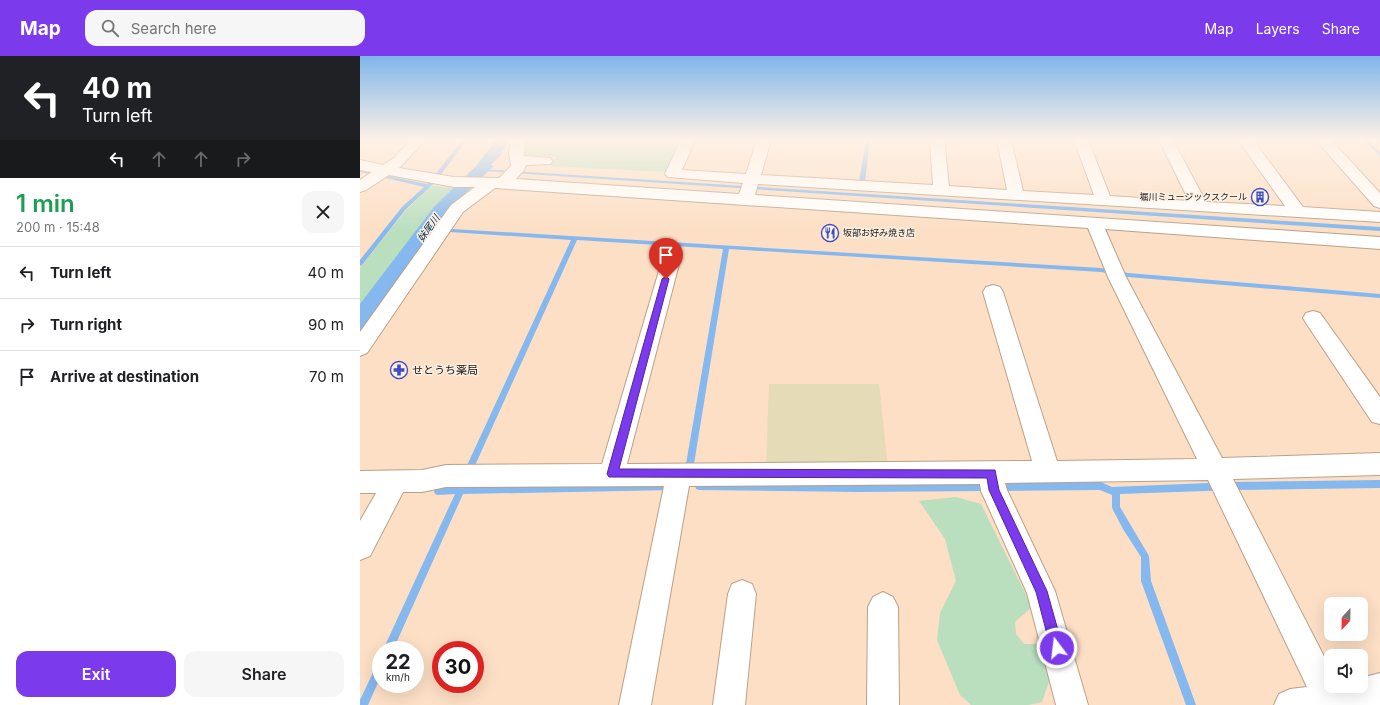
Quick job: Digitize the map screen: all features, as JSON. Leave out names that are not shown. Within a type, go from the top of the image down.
[{"type":"street","points":[[374,170],[381,173],[460,182],[942,191],[1016,195],[1083,214],[1221,481],[1330,701]]},
{"type":"street","points":[[360,187],[385,170]]},
{"type":"street","points":[[360,348],[457,209],[509,170]]},
{"type":"street","points":[[675,170],[673,174],[749,188],[1083,214],[1380,243]]},
{"type":"street","points":[[749,188],[755,170]]},
{"type":"street","points":[[940,170],[942,191]]},
{"type":"street","points":[[1011,170],[1016,195]]},
{"type":"street","points":[[1092,170],[1104,201]]},
{"type":"street","points":[[1182,170],[1201,207]]},
{"type":"street","points":[[1267,170],[1298,212]]},
{"type":"street","points":[[1350,170],[1380,203]]},
{"type":"street","points":[[1083,214],[1104,201],[1380,217]]},
{"type":"street","points":[[612,474],[670,264]]},
{"type":"street","points":[[993,292],[1048,472]]},
{"type":"street","points":[[1313,318],[1380,415]]},
{"type":"street","points":[[360,482],[395,482],[467,476],[612,474],[678,483],[992,482],[1048,472],[1221,481],[1380,464]]},
{"type":"street","points":[[360,547],[395,482]]},
{"type":"street","points":[[992,482],[1041,591],[1072,705]]},
{"type":"street","points":[[635,705],[678,483]]},
{"type":"street","points":[[729,705],[742,594]]},
{"type":"street","points":[[883,607],[883,705]]},
{"type":"street","points":[[1290,705],[1330,701],[1380,689]]},
{"type":"green space","points":[[634,170],[668,170],[667,172]]},
{"type":"green space","points":[[432,185],[469,189],[450,207],[360,331],[360,268],[406,210]]},
{"type":"green space","points":[[956,497],[981,504],[1032,607],[1015,622],[1016,634],[1024,644],[1044,644],[1053,670],[1042,702],[1028,705],[971,705],[960,695],[937,640],[940,613],[956,581],[945,539],[919,501]]},
{"type":"sand","points":[[769,384],[879,384],[888,468],[766,467]]},
{"type":"water","name":"妹尾川","points":[[472,170],[490,170],[450,208],[360,334],[360,304],[434,207]]},
{"type":"waterway","points":[[437,176],[441,170]]},
{"type":"waterway","points":[[487,170],[1380,229]]},
{"type":"waterway","points":[[862,182],[864,170]]},
{"type":"waterway","points":[[360,171],[427,186]]},
{"type":"waterway","points":[[360,264],[404,208],[430,184]]},
{"type":"waterway","points":[[452,231],[575,238]]},
{"type":"waterway","points":[[468,472],[575,238]]},
{"type":"waterway","points":[[575,238],[1101,270],[1128,275],[1380,296]]},
{"type":"waterway","points":[[690,464],[726,249]]},
{"type":"waterway","points":[[699,486],[859,488],[1101,486],[1112,491],[1234,486],[1380,484]]},
{"type":"waterway","points":[[460,491],[673,486]]},
{"type":"waterway","points":[[438,491],[460,491]]},
{"type":"waterway","points":[[392,641],[460,491]]},
{"type":"waterway","points":[[1116,491],[1116,507],[1145,556],[1146,581],[1191,705]]},
{"type":"waterway","points":[[363,705],[372,685]]},
{"type":"place","name":"堀川ミュージックスクール","points":[[1260,197]]},
{"type":"place","name":"坂部お好み焼き店","points":[[830,233]]},
{"type":"place","name":"せとうち薬局","points":[[399,370]]},
{"type":"route","points":[[666,279],[612,474],[848,475],[991,473],[994,490],[1041,591],[1057,648]]}]
